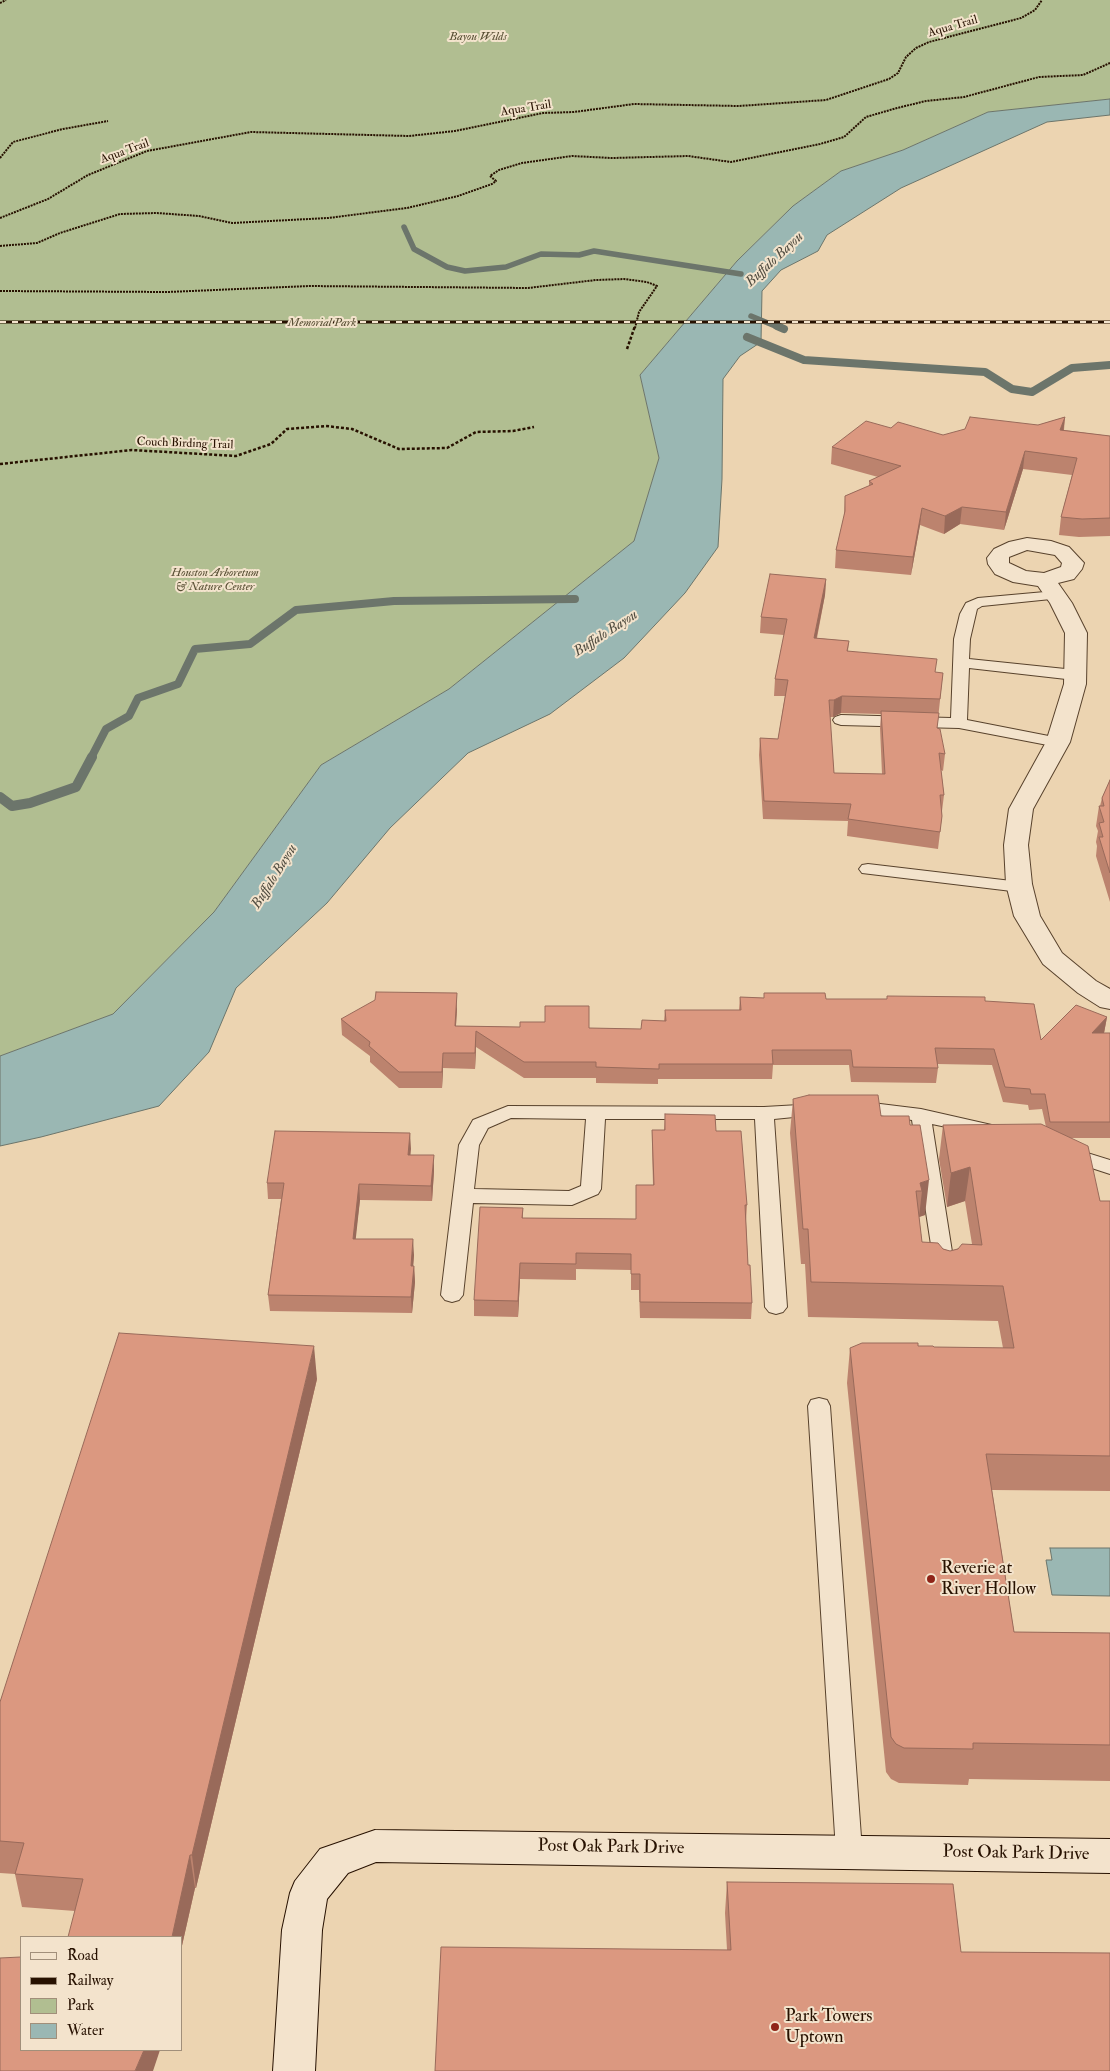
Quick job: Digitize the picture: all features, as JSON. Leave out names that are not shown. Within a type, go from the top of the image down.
[{"type":"street","points":[[1050,587],[1076,633],[1075,684],[1058,742],[1021,808],[1016,845],[1020,887],[1027,916],[1052,958],[1087,987],[1110,1001]]},
{"type":"street","name":"Post Oak Park Drive","points":[[294,2071],[302,1930],[308,1893],[334,1861],[375,1846],[1110,1856]]},
{"type":"lane","points":[[958,723],[966,614],[971,606],[978,602],[1050,587]]},
{"type":"lane","points":[[961,663],[1075,675]]},
{"type":"lane","points":[[841,720],[958,723],[1058,742]]},
{"type":"lane","points":[[868,869],[1020,887]]},
{"type":"lane","points":[[452,1295],[469,1145],[480,1124],[508,1112],[764,1114],[852,1107],[921,1115],[1010,1134]]},
{"type":"lane","points":[[464,1196],[572,1198],[591,1189],[596,1112]]},
{"type":"lane","points":[[764,1114],[776,1307]]},
{"type":"lane","points":[[921,1115],[946,1277]]},
{"type":"lane","points":[[1046,1146],[1110,1167]]},
{"type":"lane","points":[[819,1406],[849,1851]]},
{"type":"path","points":[[0,3],[6,0]]},
{"type":"path","name":"Aqua Trail","points":[[0,218],[48,199],[88,175],[147,151],[251,132],[409,136],[455,131],[543,113],[574,112],[634,104],[739,106],[826,100],[888,79],[898,73],[906,57],[916,48],[929,42],[1021,18],[1035,10],[1042,0]]},
{"type":"path","points":[[0,246],[38,243],[60,233],[120,214],[158,213],[199,216],[232,223],[328,218],[407,208],[458,196],[492,184],[496,181],[490,176],[499,170],[522,163],[572,156],[612,158],[688,156],[706,160],[732,162],[820,144],[844,137],[866,118],[897,108],[926,101],[964,97],[1039,77],[1083,75],[1110,64]]},
{"type":"path","points":[[0,158],[13,142],[63,129],[108,121]]},
{"type":"path","points":[[0,291],[168,292],[309,286],[504,289],[596,280],[624,279],[647,282],[657,286],[639,312],[627,349]]},
{"type":"path","name":"Couch Birding Trail","points":[[0,464],[132,450],[236,456],[271,444],[286,429],[326,426],[352,429],[399,449],[447,448],[476,432],[512,431],[534,427]]},
{"type":"green space","name":"Memorial Park","points":[[0,0],[1110,0],[1110,99],[988,112],[903,150],[841,171],[793,206],[737,261],[640,375],[659,458],[634,541],[449,689],[321,765],[214,912],[113,1014],[0,1056]]},
{"type":"water","name":"Buffalo Bayou","points":[[1110,99],[1110,115],[1047,122],[901,188],[827,235],[818,251],[781,270],[762,291],[761,342],[740,356],[723,379],[722,479],[718,547],[685,593],[624,658],[550,714],[468,753],[390,828],[327,903],[236,988],[209,1052],[159,1106],[0,1146],[0,1056],[113,1014],[214,912],[321,765],[449,689],[634,541],[659,458],[640,375],[737,261],[793,206],[841,171],[903,150],[988,112]]},
{"type":"water","points":[[1050,1548],[1110,1548],[1110,1596],[1052,1595],[1046,1560],[1052,1560]]},
{"type":"building","points":[[970,417],[1038,425],[1065,417],[1060,430],[1110,436],[1110,518],[1082,519],[1061,517],[1077,458],[1025,451],[1006,512],[962,507],[945,516],[922,508],[913,557],[836,550],[845,511],[845,496],[873,484],[869,481],[901,466],[832,447],[866,421],[891,428],[898,422],[943,435],[965,429]]},
{"type":"building","points":[[770,574],[826,579],[814,638],[849,641],[847,651],[937,659],[935,672],[943,673],[940,699],[842,696],[829,700],[834,773],[885,774],[881,711],[939,713],[937,728],[940,729],[945,754],[939,753],[944,795],[940,795],[942,816],[940,832],[848,819],[851,804],[764,801],[760,738],[778,739],[788,680],[775,679],[787,619],[761,617]]},
{"type":"building","points":[[1110,780],[1110,873],[1099,837],[1103,837],[1099,823],[1104,822],[1099,806],[1104,806],[1102,798]]},
{"type":"building","points":[[376,992],[457,993],[455,1026],[520,1027],[520,1022],[545,1022],[545,1006],[589,1006],[589,1028],[641,1029],[642,1020],[666,1021],[665,1010],[741,1010],[740,997],[764,998],[764,993],[825,993],[826,999],[887,999],[887,996],[985,997],[985,1001],[1034,1004],[1041,1040],[1076,1005],[1107,1017],[1092,1033],[1110,1033],[1110,1122],[1050,1122],[1045,1094],[1031,1094],[1030,1089],[1005,1087],[994,1049],[935,1048],[938,1068],[853,1067],[851,1050],[772,1050],[773,1064],[659,1064],[659,1069],[596,1067],[596,1062],[524,1062],[476,1031],[475,1053],[443,1053],[442,1072],[399,1072],[369,1046],[370,1042],[341,1019],[375,1000]]},
{"type":"building","points":[[809,1095],[878,1095],[881,1116],[909,1116],[910,1125],[920,1125],[929,1180],[920,1183],[922,1191],[916,1191],[922,1242],[938,1243],[943,1249],[950,1251],[958,1249],[962,1244],[982,1245],[970,1167],[951,1173],[943,1125],[1041,1124],[1088,1146],[1100,1201],[1110,1201],[1110,1456],[986,1454],[1014,1632],[1110,1633],[1110,1745],[973,1743],[973,1749],[904,1748],[896,1744],[891,1737],[850,1348],[862,1343],[918,1343],[918,1346],[934,1347],[1014,1348],[1003,1286],[811,1282],[808,1229],[803,1229],[793,1099]]},
{"type":"building","points":[[665,1114],[715,1115],[716,1131],[741,1131],[747,1205],[745,1205],[748,1265],[750,1265],[752,1303],[640,1302],[640,1274],[631,1274],[631,1254],[576,1253],[576,1264],[520,1263],[518,1301],[474,1300],[480,1207],[523,1208],[522,1218],[636,1219],[636,1185],[654,1185],[652,1130],[665,1130]]},
{"type":"building","points":[[275,1131],[410,1133],[408,1155],[434,1155],[431,1186],[359,1184],[353,1239],[413,1239],[411,1266],[414,1266],[411,1297],[268,1295],[284,1183],[267,1183]]},
{"type":"building","points":[[119,1333],[314,1346],[192,1855],[190,1855],[172,1936],[68,1936],[83,1879],[15,1874],[24,1843],[0,1841],[0,1702]]},
{"type":"building","name":"Park Towers Uptown","points":[[727,1882],[953,1884],[961,1952],[1110,1953],[1110,2071],[435,2071],[441,1947],[731,1950]]},
{"type":"building","points":[[20,1957],[20,2051],[144,2051],[135,2071],[0,2071],[0,1958]]},
{"type":"waterway","name":"Buffalo Bayou","points":[[404,227],[414,249],[447,267],[465,271],[506,267],[541,254],[579,255],[594,251],[741,274]]},
{"type":"waterway","points":[[751,316],[780,328]]},
{"type":"waterway","points":[[777,326],[784,329]]},
{"type":"waterway","points":[[747,337],[804,360],[985,372],[1012,389],[1032,392],[1072,368],[1110,365]]},
{"type":"waterway","points":[[91,758],[106,729],[129,716],[138,698],[178,684],[195,649],[250,644],[296,610],[394,601],[575,599]]},
{"type":"waterway","points":[[0,797],[12,806],[30,803],[76,787],[92,757]]},
{"type":"railway","points":[[0,322],[1110,322]]},
{"type":"place","name":"Reverie at River Hollow","points":[[931,1579]]},
{"type":"place","name":"Park Towers Uptown","points":[[775,2027]]},
{"type":"park label","name":"Bayou Wilds","points":[[478,37]]},
{"type":"park label","name":"Houston Arboretum & Nature Center","points":[[215,580]]}]
